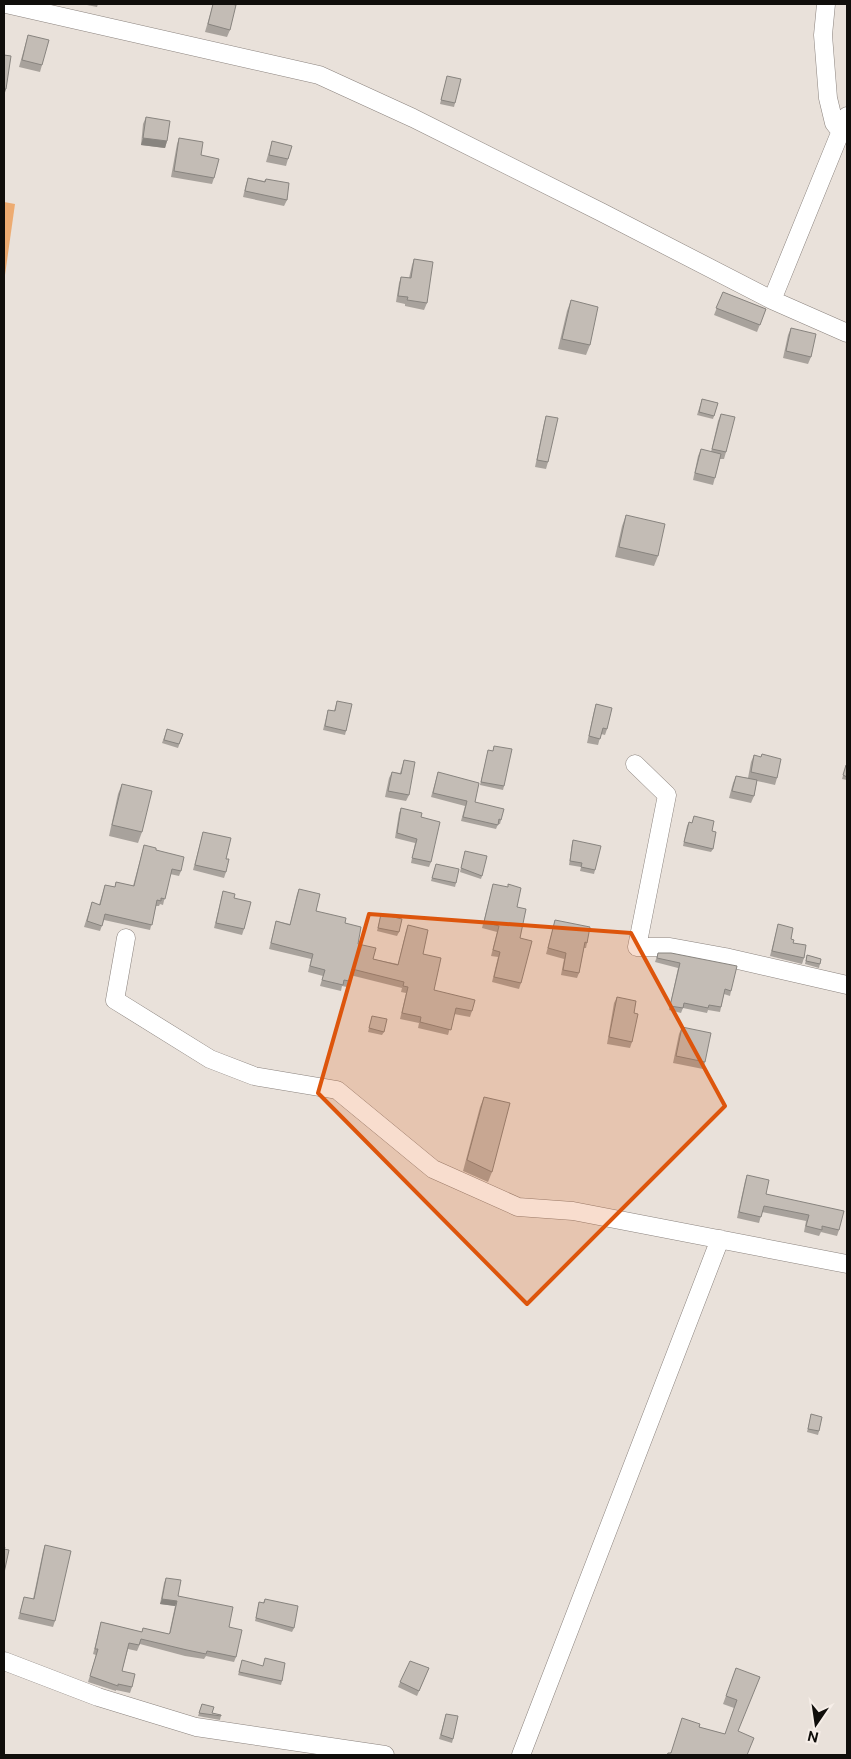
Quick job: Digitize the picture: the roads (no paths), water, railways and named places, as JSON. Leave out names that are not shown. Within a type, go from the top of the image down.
[{"type":"street","points":[[6,4],[319,75],[413,118],[584,203],[772,300],[847,333]]},
{"type":"street","points":[[826,4],[823,35],[828,98],[834,123],[841,132]]},
{"type":"street","points":[[772,300],[847,116]]},
{"type":"street","points":[[635,764],[668,795],[636,947],[670,948],[725,957],[847,985]]},
{"type":"street","points":[[126,938],[115,1000],[210,1060],[254,1076],[337,1090],[433,1169],[518,1207],[573,1211],[847,1264]]},
{"type":"street","points":[[522,1755],[720,1240]]},
{"type":"street","points":[[4,1660],[98,1698],[196,1727],[385,1755]]}]
